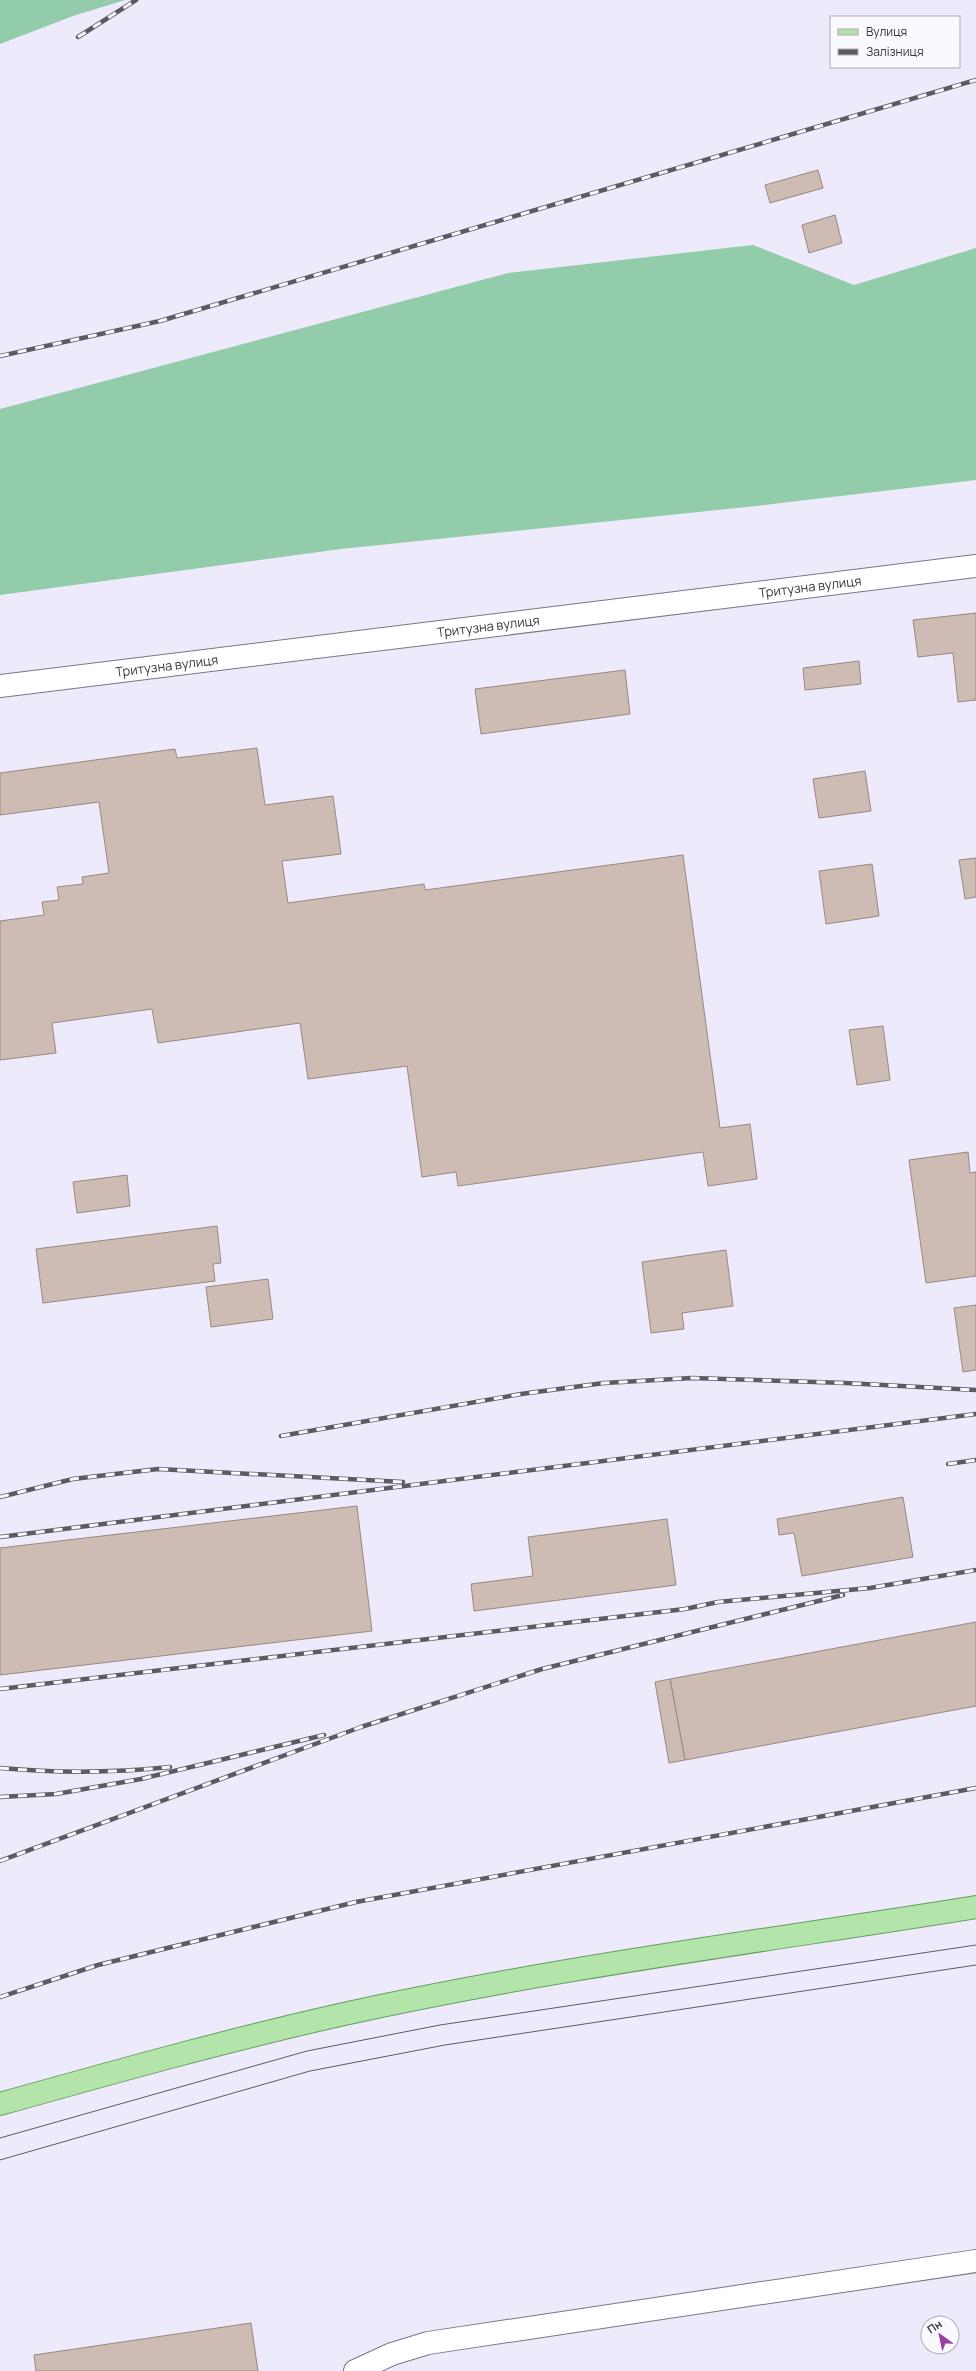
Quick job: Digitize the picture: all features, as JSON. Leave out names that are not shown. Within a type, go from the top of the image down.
[{"type":"main road","points":[[0,2104],[152,2061],[345,2014],[541,1977],[976,1908]]},
{"type":"street","name":"Тритузна вулиця","points":[[0,686],[976,566]]},
{"type":"street","points":[[355,2371],[392,2354],[428,2343],[976,2261]]},
{"type":"green space","points":[[0,0],[125,0],[73,16],[0,44]]},
{"type":"green space","points":[[753,245],[854,285],[976,248],[976,480],[756,506],[341,549],[0,595],[0,409],[508,273]]},
{"type":"building","points":[[818,170],[823,188],[770,203],[765,185]]},
{"type":"building","points":[[835,215],[842,243],[809,253],[802,225]]},
{"type":"building","points":[[976,613],[976,700],[958,702],[953,653],[918,657],[913,620]]},
{"type":"building","points":[[859,661],[861,684],[805,690],[803,668]]},
{"type":"building","points":[[625,670],[630,714],[481,734],[475,689]]},
{"type":"building","points":[[257,748],[265,805],[333,796],[341,854],[282,861],[288,903],[424,884],[425,890],[683,855],[720,1128],[750,1124],[757,1179],[708,1186],[703,1152],[458,1186],[456,1172],[422,1177],[407,1066],[308,1079],[300,1023],[158,1043],[152,1009],[52,1023],[56,1053],[0,1060],[0,921],[44,915],[42,902],[59,900],[57,887],[83,884],[82,877],[109,873],[99,802],[0,815],[0,773],[175,749],[177,758]]},
{"type":"building","points":[[865,771],[871,811],[819,818],[813,779]]},
{"type":"building","points":[[976,858],[976,897],[965,899],[959,860]]},
{"type":"building","points":[[872,864],[879,916],[826,924],[819,871]]},
{"type":"building","points":[[883,1026],[890,1080],[857,1085],[849,1030]]},
{"type":"building","points":[[968,1152],[970,1173],[976,1172],[976,1276],[926,1283],[909,1160]]},
{"type":"building","points":[[127,1175],[130,1206],[77,1213],[73,1182]]},
{"type":"building","points":[[217,1226],[221,1263],[213,1264],[215,1281],[43,1303],[36,1249]]},
{"type":"building","points":[[726,1250],[733,1306],[682,1313],[684,1329],[651,1333],[642,1262]]},
{"type":"building","points":[[268,1279],[273,1319],[211,1327],[206,1287]]},
{"type":"building","points":[[976,1305],[976,1370],[963,1372],[954,1308]]},
{"type":"building","points":[[903,1497],[913,1557],[802,1576],[794,1533],[779,1535],[777,1519]]},
{"type":"building","points":[[357,1506],[372,1631],[0,1675],[0,1548]]},
{"type":"building","points":[[667,1519],[676,1585],[474,1611],[471,1584],[533,1576],[528,1537]]},
{"type":"building","points":[[976,1622],[976,1706],[685,1760],[670,1679]]},
{"type":"building","points":[[670,1679],[685,1760],[669,1763],[655,1682]]},
{"type":"building","points":[[251,2323],[258,2371],[36,2371],[34,2355]]},
{"type":"tram line","points":[[0,2138],[307,2051],[440,2025],[976,1945]]},
{"type":"tram line","points":[[0,2160],[310,2071],[445,2045],[976,1965]]},
{"type":"railway","points":[[78,37],[136,0]]},
{"type":"railway","points":[[0,356],[160,321],[976,80]]},
{"type":"railway","points":[[281,1436],[521,1394],[604,1383],[692,1378],[845,1383],[976,1390]]},
{"type":"railway","points":[[0,1537],[976,1414]]},
{"type":"railway","points":[[948,1464],[976,1460]]},
{"type":"railway","points":[[0,1497],[73,1479],[158,1469],[403,1482]]},
{"type":"railway","points":[[0,1689],[685,1609],[718,1602],[870,1588],[976,1570]]},
{"type":"railway","points":[[0,1861],[361,1727],[542,1669],[843,1595]]},
{"type":"railway","points":[[0,1797],[56,1794],[141,1779],[324,1735]]},
{"type":"railway","points":[[0,1768],[85,1772],[170,1767]]},
{"type":"railway","points":[[0,1997],[98,1965],[356,1902],[976,1788]]}]
